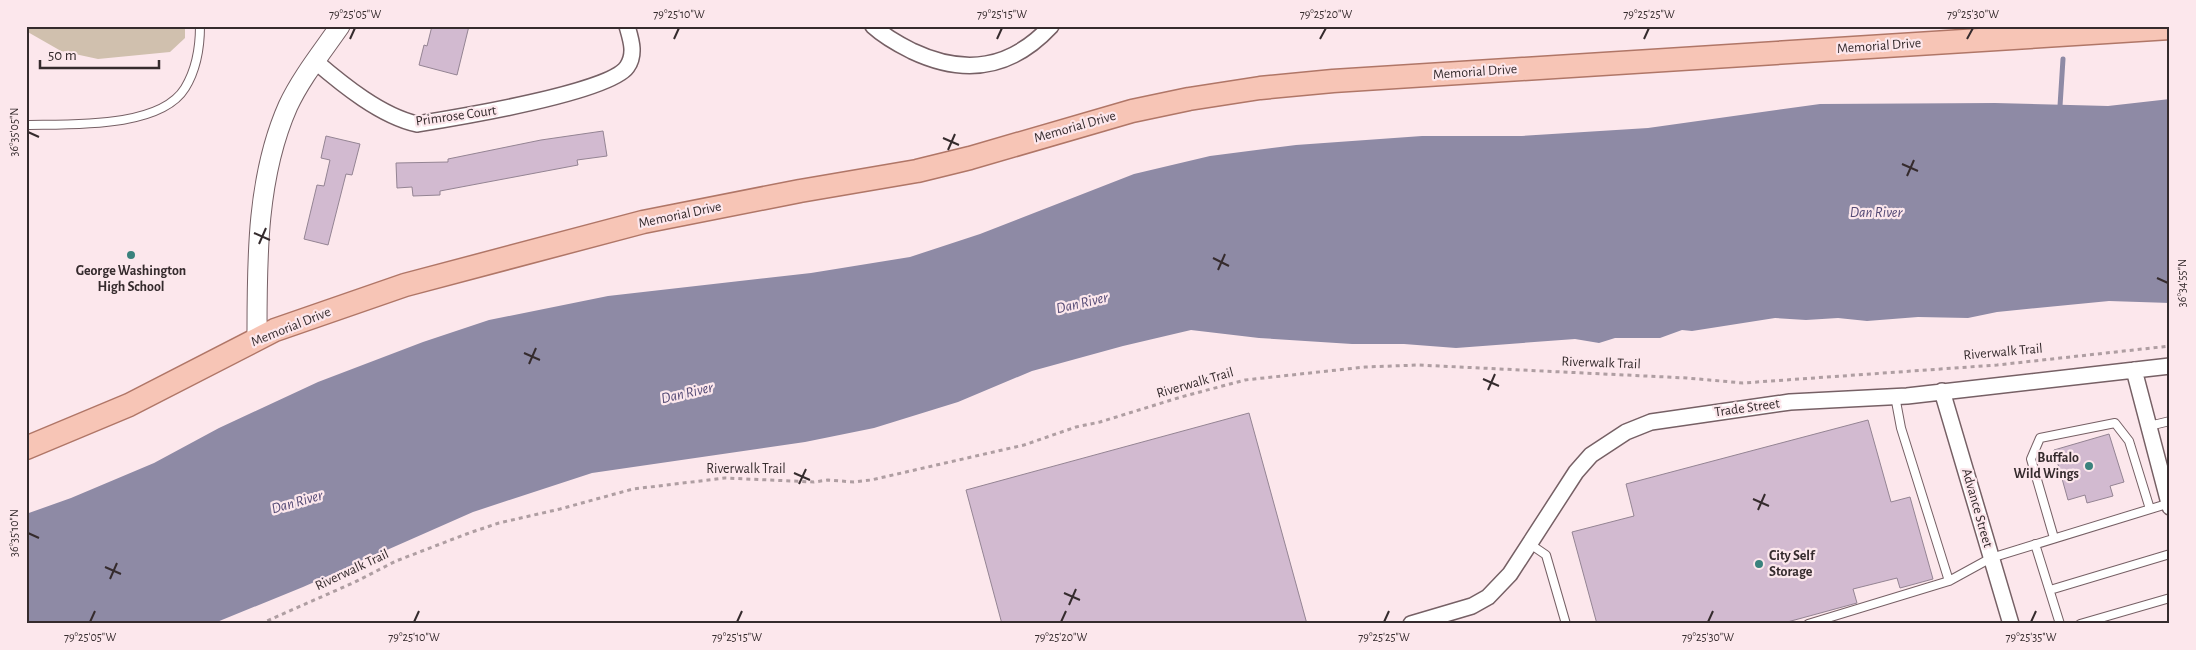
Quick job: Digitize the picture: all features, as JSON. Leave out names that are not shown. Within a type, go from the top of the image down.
[{"type":"main road","name":"Memorial Drive","points":[[26,448],[129,405],[275,330],[405,285],[643,222],[800,191],[917,171],[970,158],[1132,111],[1189,99],[1260,88],[1333,81],[2170,28]]},
{"type":"street","points":[[257,339],[257,271],[270,157],[288,105],[315,61],[340,26]]},
{"type":"street","name":"Primrose Court","points":[[315,61],[334,77],[389,114],[404,121],[417,124],[504,109],[583,88],[619,75],[627,66],[632,56],[632,44],[627,26]]},
{"type":"street","points":[[873,26],[896,43],[929,58],[964,66],[1003,60],[1021,52],[1038,40],[1051,26]]},
{"type":"street","name":"Trade Street","points":[[1411,624],[1432,621],[1472,606],[1488,596],[1510,574],[1576,472],[1591,455],[1626,432],[1651,422],[1790,402],[1942,392],[2170,366]]},
{"type":"street","points":[[2134,370],[2169,504]]},
{"type":"street","name":"Advance Street","points":[[1942,392],[2011,624]]},
{"type":"lane","points":[[26,125],[88,124],[141,116],[172,102],[184,90],[194,69],[200,46],[200,26]]},
{"type":"lane","points":[[1894,396],[1901,428],[1948,581]]},
{"type":"lane","points":[[2149,426],[2170,421]]},
{"type":"lane","points":[[2054,538],[2031,459],[2040,438],[2115,422],[2129,441],[2150,509]]},
{"type":"lane","points":[[1808,624],[1948,581],[1992,558],[2169,504]]},
{"type":"lane","points":[[1530,544],[1546,555],[1566,624]]},
{"type":"lane","points":[[2035,544],[2060,624]]},
{"type":"lane","points":[[2050,590],[2170,554]]},
{"type":"lane","points":[[2080,624],[2170,598]]},
{"type":"path","name":"Riverwalk Trail","points":[[260,624],[396,562],[469,533],[499,523],[569,507],[633,489],[725,478],[814,482],[828,480],[854,482],[871,480],[1024,445],[1076,427],[1100,422],[1245,380],[1365,367],[1418,365],[1758,383],[1997,365],[2170,346]]},
{"type":"shaded area","points":[[26,26],[185,26],[185,38],[170,52],[98,59],[61,51],[26,31]]},
{"type":"water","name":"Dan River","points":[[2170,99],[2170,303],[2109,301],[1997,312],[1968,318],[1918,317],[1867,321],[1838,318],[1806,320],[1775,318],[1692,331],[1682,330],[1660,338],[1615,338],[1599,343],[1575,339],[1456,348],[1259,338],[1191,330],[1032,371],[958,402],[874,428],[805,442],[592,473],[473,512],[303,587],[212,624],[26,624],[26,514],[71,498],[154,463],[219,428],[318,382],[423,342],[489,320],[608,296],[811,273],[910,257],[980,234],[1134,174],[1210,156],[1296,145],[1422,136],[1522,136],[1648,128],[1820,104],[1995,103],[2108,106]]},
{"type":"building","points":[[432,26],[469,26],[457,75],[419,65],[424,45],[427,46]]},
{"type":"building","points":[[603,131],[607,156],[577,160],[578,165],[440,191],[440,195],[413,196],[412,187],[397,188],[396,163],[448,162],[448,159],[541,140]]},
{"type":"building","points":[[326,136],[360,144],[352,175],[346,174],[328,245],[304,239],[317,185],[324,186],[330,160],[321,158]]},
{"type":"building","points":[[1249,413],[1307,624],[1002,624],[966,490]]},
{"type":"building","points":[[1868,420],[1891,502],[1910,497],[1933,579],[1900,588],[1897,578],[1853,589],[1857,603],[1780,624],[1597,624],[1572,532],[1634,516],[1626,484]]},
{"type":"building","name":"Buffalo Wild Wings","points":[[2109,434],[2124,482],[2110,486],[2113,496],[2087,503],[2085,495],[2068,500],[2054,450]]},
{"type":"waterway","points":[[2060,106],[2063,59]]},
{"type":"place","name":"George Washington High School","points":[[131,255]]},
{"type":"place","name":"Buffalo Wild Wings","points":[[2089,466]]},
{"type":"place","name":"City Self Storage","points":[[1759,564]]}]
